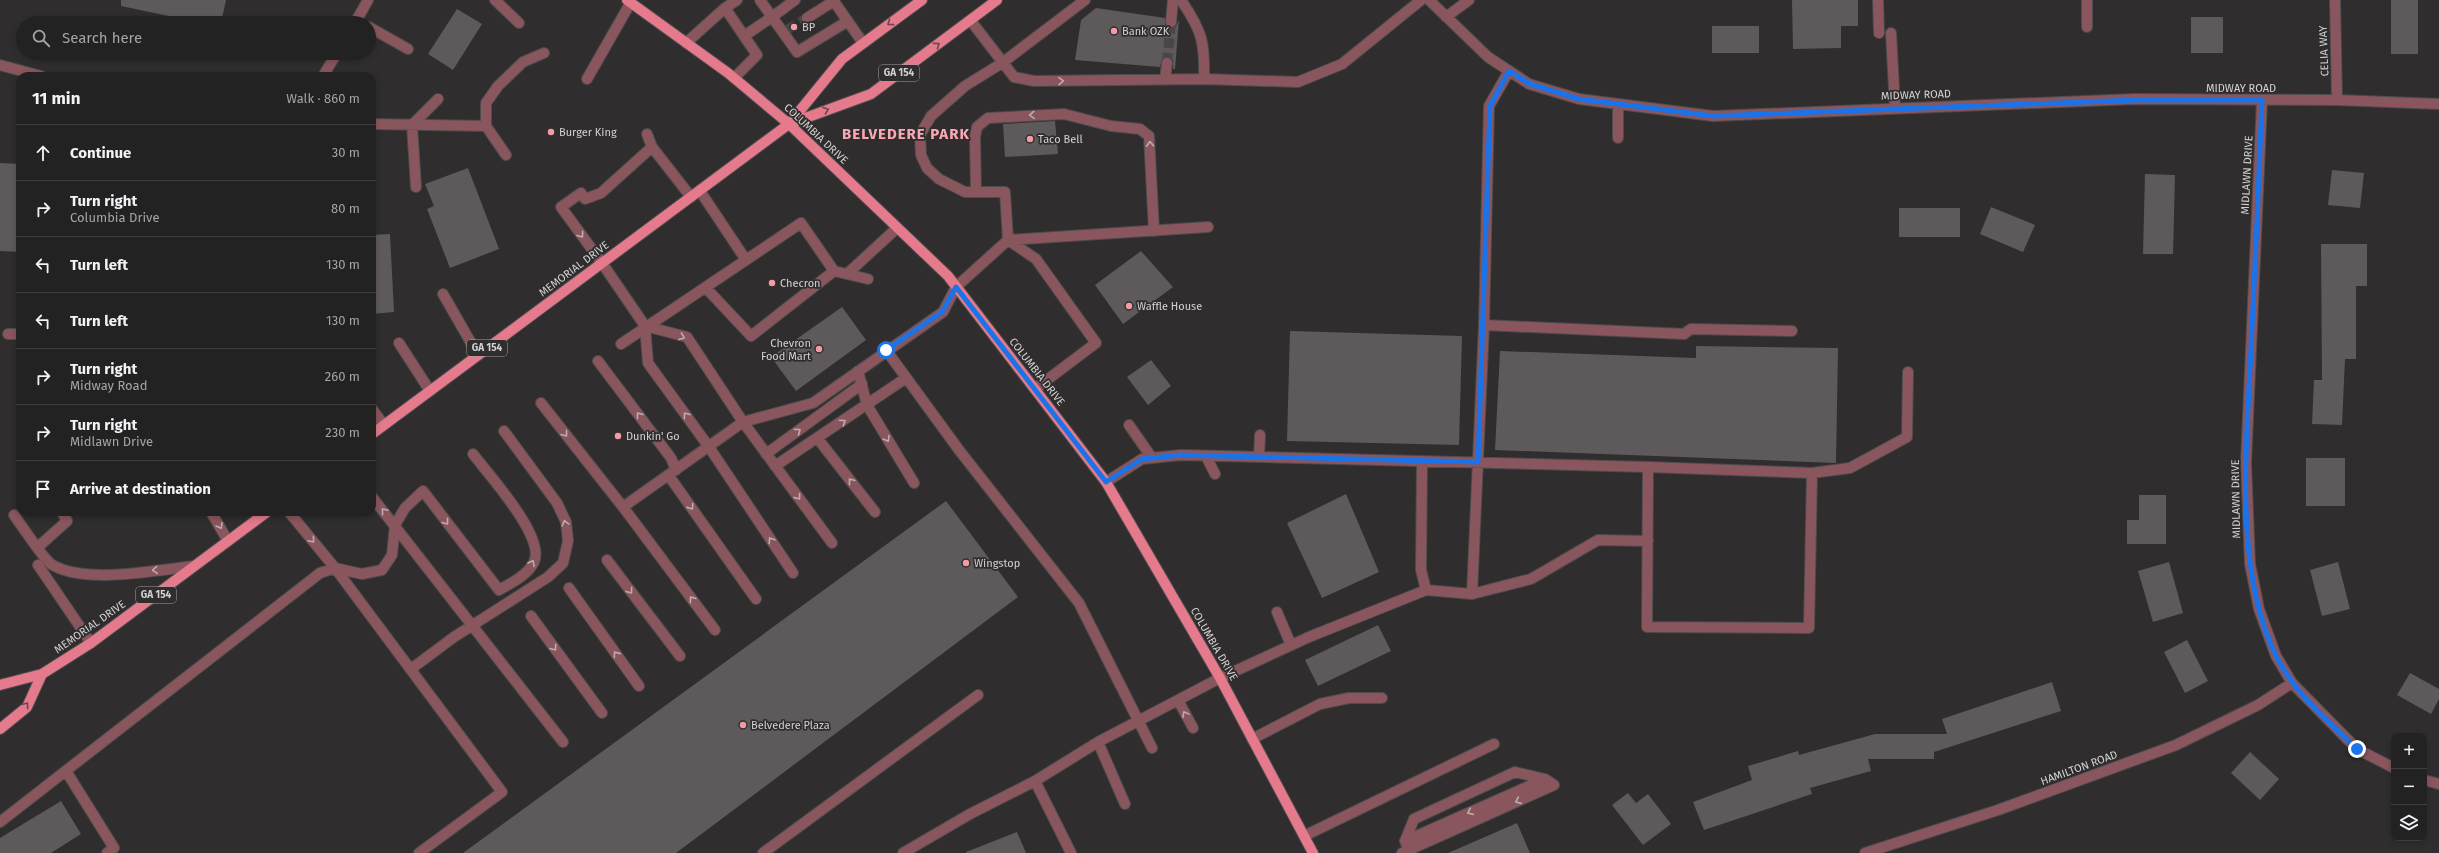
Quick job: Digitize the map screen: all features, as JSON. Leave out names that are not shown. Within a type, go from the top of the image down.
[{"type":"main road","name":"MEMORIAL DRIVE","points":[[376,431],[790,124],[842,59],[922,0]]},
{"type":"main road","name":"MEMORIAL DRIVE","points":[[790,124],[871,94],[971,21],[997,0]]},
{"type":"main road","name":"COLUMBIA DRIVE","points":[[629,1],[734,78],[790,124],[956,287],[1106,482],[1220,678],[1313,853]]},
{"type":"main road","name":"MEMORIAL DRIVE","points":[[0,684],[42,674],[91,643],[262,516]]},
{"type":"main road","points":[[0,729],[27,707],[42,674]]},
{"type":"street","points":[[361,16],[368,0]]},
{"type":"street","points":[[495,0],[519,23]]},
{"type":"street","points":[[686,43],[725,8],[737,0]]},
{"type":"street","points":[[760,0],[772,17],[785,31],[798,52],[848,21]]},
{"type":"street","points":[[744,36],[795,0]]},
{"type":"street","points":[[1008,240],[1005,192],[965,192],[939,179],[927,168],[921,155],[920,135],[931,116],[965,86],[1002,62],[1085,0]]},
{"type":"street","points":[[1171,22],[1173,0]]},
{"type":"street","points":[[1181,0],[1195,20],[1205,48],[1204,79]]},
{"type":"street","points":[[971,21],[1014,77],[1034,81],[1204,79],[1298,82],[1342,64],[1421,0]]},
{"type":"street","name":"MIDWAY ROAD","points":[[1429,0],[1488,57],[1530,84],[1572,97],[1713,116],[2135,100],[2337,100],[2439,104]]},
{"type":"street","points":[[1446,17],[1468,0]]},
{"type":"street","points":[[1878,0],[1879,34]]},
{"type":"street","points":[[2087,0],[2087,27]]},
{"type":"street","name":"CELIA WAY","points":[[2335,0],[2337,100]]},
{"type":"street","points":[[587,79],[629,1]]},
{"type":"street","points":[[807,18],[834,1],[863,43]]},
{"type":"street","points":[[725,8],[758,55],[734,78]]},
{"type":"street","points":[[376,31],[408,49]]},
{"type":"street","points":[[1890,33],[1895,108]]},
{"type":"street","points":[[506,155],[486,126],[486,103],[498,86],[523,62],[544,53]]},
{"type":"street","points":[[325,72],[333,60]]},
{"type":"street","points":[[1165,80],[1166,63]]},
{"type":"street","points":[[0,65],[26,72]]},
{"type":"street","points":[[1472,594],[1484,325],[1490,106],[1509,71]]},
{"type":"street","points":[[416,187],[412,125],[438,98]]},
{"type":"street","name":"MIDLAWN DRIVE","points":[[2262,100],[2246,463],[2250,564],[2259,609],[2276,656],[2292,683],[2357,749],[2391,766]]},
{"type":"street","points":[[1618,104],[1618,138]]},
{"type":"street","points":[[976,192],[974,137],[977,127],[988,118],[1064,114],[1111,126],[1140,129],[1149,136],[1154,231]]},
{"type":"street","points":[[376,124],[486,126]]},
{"type":"street","points":[[647,134],[652,147],[691,197]]},
{"type":"street","points":[[652,147],[600,193],[585,199],[581,193],[561,207],[602,263],[645,326],[648,363],[709,446],[792,573]]},
{"type":"street","points":[[700,191],[746,260]]},
{"type":"street","points":[[621,344],[645,326],[706,288],[801,223],[834,270],[868,279]]},
{"type":"street","points":[[623,507],[743,422],[813,403],[886,350],[942,312],[956,287],[1008,240],[1208,227]]},
{"type":"street","points":[[847,274],[897,228]]},
{"type":"street","points":[[1008,240],[1036,259],[1096,343],[1035,389]]},
{"type":"street","points":[[706,288],[751,336],[834,270]]},
{"type":"street","points":[[443,294],[478,355]]},
{"type":"street","points":[[1484,325],[1684,334],[1691,329],[1792,331]]},
{"type":"street","points":[[645,326],[687,337],[743,422],[832,543]]},
{"type":"street","points":[[8,334],[16,334]]},
{"type":"street","points":[[400,343],[430,391]]},
{"type":"street","points":[[886,350],[959,450],[1079,603],[1152,748]]},
{"type":"street","points":[[598,361],[671,458],[673,473],[756,599]]},
{"type":"street","points":[[858,371],[867,405],[914,482]]},
{"type":"street","points":[[1106,482],[1142,459],[1181,455],[1422,462],[1478,462],[1812,473],[1850,468],[1907,437],[1908,372]]},
{"type":"street","points":[[775,466],[818,439],[906,378]]},
{"type":"street","points":[[766,454],[862,384]]},
{"type":"street","points":[[541,403],[643,533],[715,630]]},
{"type":"street","points":[[376,414],[384,425]]},
{"type":"street","points":[[1129,425],[1152,458]]},
{"type":"street","points":[[410,669],[472,625],[548,577],[563,563],[568,541],[566,522],[557,503],[504,431]]},
{"type":"street","points":[[1259,457],[1260,435]]},
{"type":"street","points":[[818,439],[875,512]]},
{"type":"street","points":[[473,454],[526,524],[535,545],[537,554],[534,562],[526,573],[499,590]]},
{"type":"street","points":[[1206,456],[1215,474]]},
{"type":"street","points":[[1422,462],[1421,570],[1426,590]]},
{"type":"street","points":[[1648,467],[1647,628],[1809,628],[1812,473]]},
{"type":"street","points":[[0,822],[320,573],[335,568],[362,574],[382,570],[392,555],[395,525],[405,508],[423,491],[507,602]]},
{"type":"street","points":[[376,502],[563,742]]},
{"type":"street","points":[[14,515],[51,563],[78,574],[104,575],[194,566]]},
{"type":"street","points":[[38,547],[67,521],[64,516]]},
{"type":"street","points":[[213,516],[228,541]]},
{"type":"street","points":[[292,516],[335,568],[502,792],[419,853]]},
{"type":"street","points":[[903,853],[970,814],[1035,781],[1098,742],[1220,678],[1291,645],[1426,590],[1472,594],[1531,579],[1598,540],[1648,541]]},
{"type":"street","points":[[607,560],[680,656]]},
{"type":"street","points":[[38,565],[91,643]]},
{"type":"street","points":[[569,588],[639,686]]},
{"type":"street","points":[[1277,612],[1291,645]]},
{"type":"street","points":[[531,616],[602,713]]},
{"type":"street","name":"HAMILTON ROAD","points":[[1865,853],[1998,810],[2176,745],[2258,705],[2292,683]]},
{"type":"street","points":[[763,853],[978,695]]},
{"type":"street","points":[[1252,739],[1320,704],[1349,698],[1382,698]]},
{"type":"street","points":[[1178,700],[1193,728]]},
{"type":"street","points":[[1098,742],[1125,804]]},
{"type":"street","points":[[1304,836],[1494,744]]},
{"type":"street","points":[[66,771],[114,848],[107,853]]},
{"type":"street","points":[[1515,772],[1549,782],[1405,848],[1414,819],[1515,772]]},
{"type":"street","points":[[1035,781],[1070,853]]},
{"type":"street","points":[[2427,781],[2439,784]]},
{"type":"building","points":[[121,0],[226,0],[223,16],[169,16],[121,6]]},
{"type":"building","points":[[1792,0],[1858,0],[1858,26],[1841,26],[1841,48],[1793,49]]},
{"type":"building","points":[[2391,0],[2418,0],[2418,54],[2391,54]]},
{"type":"building","points":[[1096,8],[1165,18],[1165,25],[1170,28],[1176,26],[1179,20],[1175,69],[1173,69],[1173,60],[1167,57],[1162,59],[1160,67],[1075,60],[1081,20]]},
{"type":"building","points":[[457,9],[482,24],[453,70],[428,54]]},
{"type":"building","points":[[2191,17],[2223,17],[2223,53],[2191,53]]},
{"type":"building","points":[[1712,26],[1759,26],[1759,53],[1712,53]]},
{"type":"building","name":"Taco Bell","points":[[1055,121],[1058,154],[1005,157],[1003,124]]},
{"type":"building","points":[[0,163],[16,164],[16,252],[0,251]]},
{"type":"building","points":[[468,168],[499,249],[450,268],[427,209],[434,206],[425,184]]},
{"type":"building","points":[[2332,170],[2364,173],[2360,208],[2328,205]]},
{"type":"building","points":[[2145,174],[2175,175],[2173,254],[2143,254]]},
{"type":"building","points":[[1991,207],[2035,225],[2023,252],[1980,234]]},
{"type":"building","points":[[1899,208],[1960,208],[1960,237],[1899,237]]},
{"type":"building","points":[[390,234],[394,312],[376,314],[376,235]]},
{"type":"building","points":[[2321,244],[2367,244],[2367,286],[2356,286],[2356,359],[2345,359],[2342,425],[2312,424],[2314,380],[2322,380]]},
{"type":"building","name":"Waffle House","points":[[1141,251],[1173,287],[1123,324],[1095,285]]},
{"type":"building","name":"Chevron Food Mart","points":[[842,307],[866,340],[796,391],[771,357]]},
{"type":"building","points":[[1290,331],[1462,336],[1459,445],[1287,441]]},
{"type":"building","points":[[1696,346],[1838,348],[1836,463],[1495,450],[1500,351],[1696,358]]},
{"type":"building","points":[[1151,360],[1171,386],[1148,405],[1127,377]]},
{"type":"building","points":[[2306,458],[2345,458],[2345,506],[2306,506]]},
{"type":"building","points":[[1346,494],[1379,572],[1322,598],[1287,523]]},
{"type":"building","points":[[2139,495],[2166,495],[2166,544],[2127,544],[2127,520],[2139,520]]},
{"type":"building","name":"Belvedere Plaza","points":[[946,501],[1018,597],[676,853],[463,853]]},
{"type":"building","points":[[2169,562],[2183,613],[2153,622],[2138,571]]},
{"type":"building","points":[[2338,562],[2350,609],[2322,616],[2310,570]]},
{"type":"building","points":[[1378,625],[1391,651],[1318,686],[1305,660]]},
{"type":"building","points":[[2187,640],[2208,681],[2185,693],[2164,652]]},
{"type":"building","points":[[2410,673],[2439,689],[2439,699],[2431,714],[2397,695]]},
{"type":"building","points":[[2052,682],[2061,711],[1934,752],[1934,759],[1868,759],[1871,771],[1810,788],[1812,794],[1704,830],[1693,802],[1752,780],[1748,766],[1798,751],[1799,755],[1875,734],[1947,734],[1942,719]]},
{"type":"building","points":[[2250,752],[2279,779],[2260,800],[2231,773]]},
{"type":"building","points":[[1628,793],[1636,803],[1648,794],[1671,824],[1643,845],[1612,805]]},
{"type":"building","points":[[61,801],[81,834],[51,853],[0,853],[0,838]]},
{"type":"building","points":[[1517,823],[1530,853],[1448,853]]},
{"type":"building","points":[[1017,832],[1026,853],[966,853],[966,852]]},
{"type":"tunnel","points":[[787,30],[807,18]]},
{"type":"tunnel","points":[[1167,63],[1171,22]]},
{"type":"place","name":"BP","points":[[794,27]]},
{"type":"place","name":"Bank OZK","points":[[1114,31]]},
{"type":"place","name":"Burger King","points":[[551,132]]},
{"type":"place","name":"Taco Bell","points":[[1030,139]]},
{"type":"place","name":"Checron","points":[[772,283]]},
{"type":"place","name":"Waffle House","points":[[1129,306]]},
{"type":"place","name":"Chevron Food Mart","points":[[819,349]]},
{"type":"place","name":"Dunkin' Go","points":[[618,436]]},
{"type":"place","name":"Wingstop","points":[[966,563]]},
{"type":"place","name":"Belvedere Plaza","points":[[743,725]]},
{"type":"district","name":"BELVEDERE PARK","points":[[906,134]]},
{"type":"route","points":[[886,350],[942,312],[956,287],[1106,482],[1142,459],[1181,455],[1422,462],[1478,462],[1484,325],[1490,106],[1509,71],[1530,84],[1579,99],[1713,116],[2135,100],[2262,100],[2246,463],[2250,564],[2259,609],[2276,656],[2292,683],[2323,717],[2357,749]]}]
